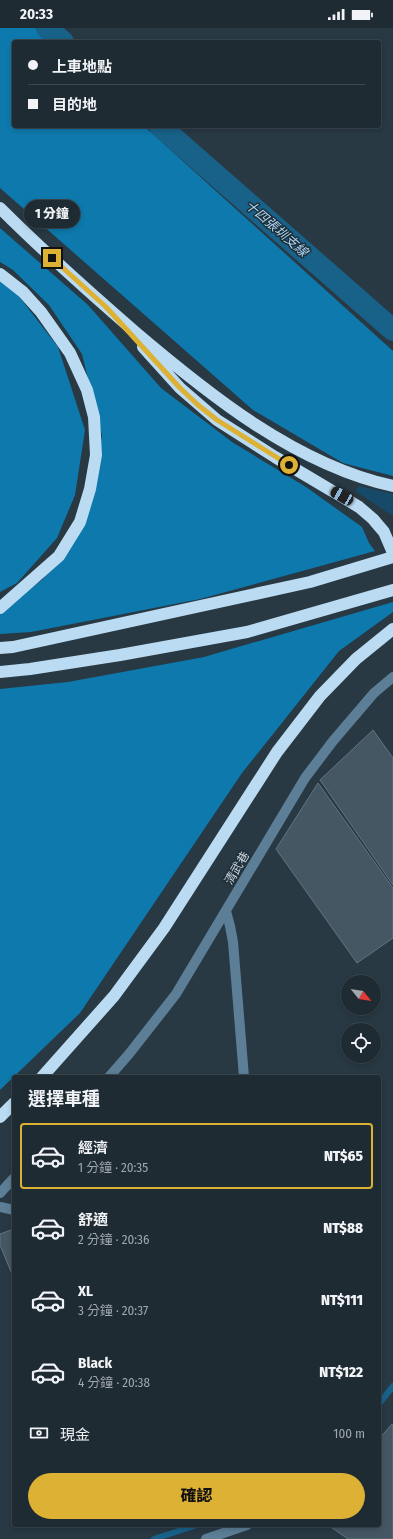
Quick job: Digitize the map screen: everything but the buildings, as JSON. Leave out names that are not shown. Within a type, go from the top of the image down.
[{"type":"highway","points":[[0,208],[106,307],[172,363],[221,401],[272,435],[323,463],[372,482],[393,486]]},
{"type":"highway","points":[[0,274],[23,292],[41,312],[70,353],[87,390],[94,417],[96,456],[90,489],[80,522],[59,556],[0,608]]},
{"type":"highway","points":[[106,307],[180,388],[198,405],[217,420],[269,453],[359,507],[374,519],[384,532],[393,553]]},
{"type":"highway","points":[[0,648],[13,647],[104,628],[310,582],[393,557]]},
{"type":"highway","points":[[0,672],[30,669],[120,655],[248,632],[393,590]]},
{"type":"highway","points":[[44,1075],[114,996],[164,928],[277,752],[316,702],[356,659],[393,629]]},
{"type":"highway","points":[[0,1117],[12,1106]]},
{"type":"lane","name":"清武巷","points":[[111,1075],[176,994],[305,778],[332,741],[369,699],[393,677]]},
{"type":"lane","points":[[226,911],[233,942],[244,1075]]},
{"type":"lane","points":[[0,1193],[12,1180]]},
{"type":"lane","points":[[0,1207],[12,1210]]},
{"type":"lane","points":[[206,1539],[241,1527]]},
{"type":"shaded area","points":[[0,28],[35,28],[49,40],[12,40],[12,128],[146,128],[393,351],[393,476],[343,463],[253,410],[0,188]]},
{"type":"shaded area","points":[[0,228],[88,305],[161,388],[232,442],[306,487],[362,527],[369,543],[375,551],[200,599],[31,632],[0,634],[0,612],[43,579],[85,516],[102,436],[82,354],[49,305],[13,270],[0,262]]},
{"type":"shaded area","points":[[0,277],[7,281],[58,347],[85,430],[75,495],[57,538],[17,583],[0,592]]},
{"type":"shaded area","points":[[359,486],[393,494],[393,516],[355,491]]},
{"type":"shaded area","points":[[393,602],[393,612],[339,651],[242,773],[80,1013],[16,1075],[12,1075],[12,1078],[0,1090],[0,689],[68,682],[204,657]]},
{"type":"waterway","name":"十四張圳支線","points":[[47,28],[61,40]]},
{"type":"waterway","name":"十四張圳支線","points":[[162,128],[393,330]]},
{"type":"waterway","points":[[381,1401],[393,1386]]},
{"type":"waterway","points":[[154,1539],[191,1527]]},
{"type":"route","points":[[52,258],[106,307],[180,388],[198,405],[217,420],[289,465]]}]
